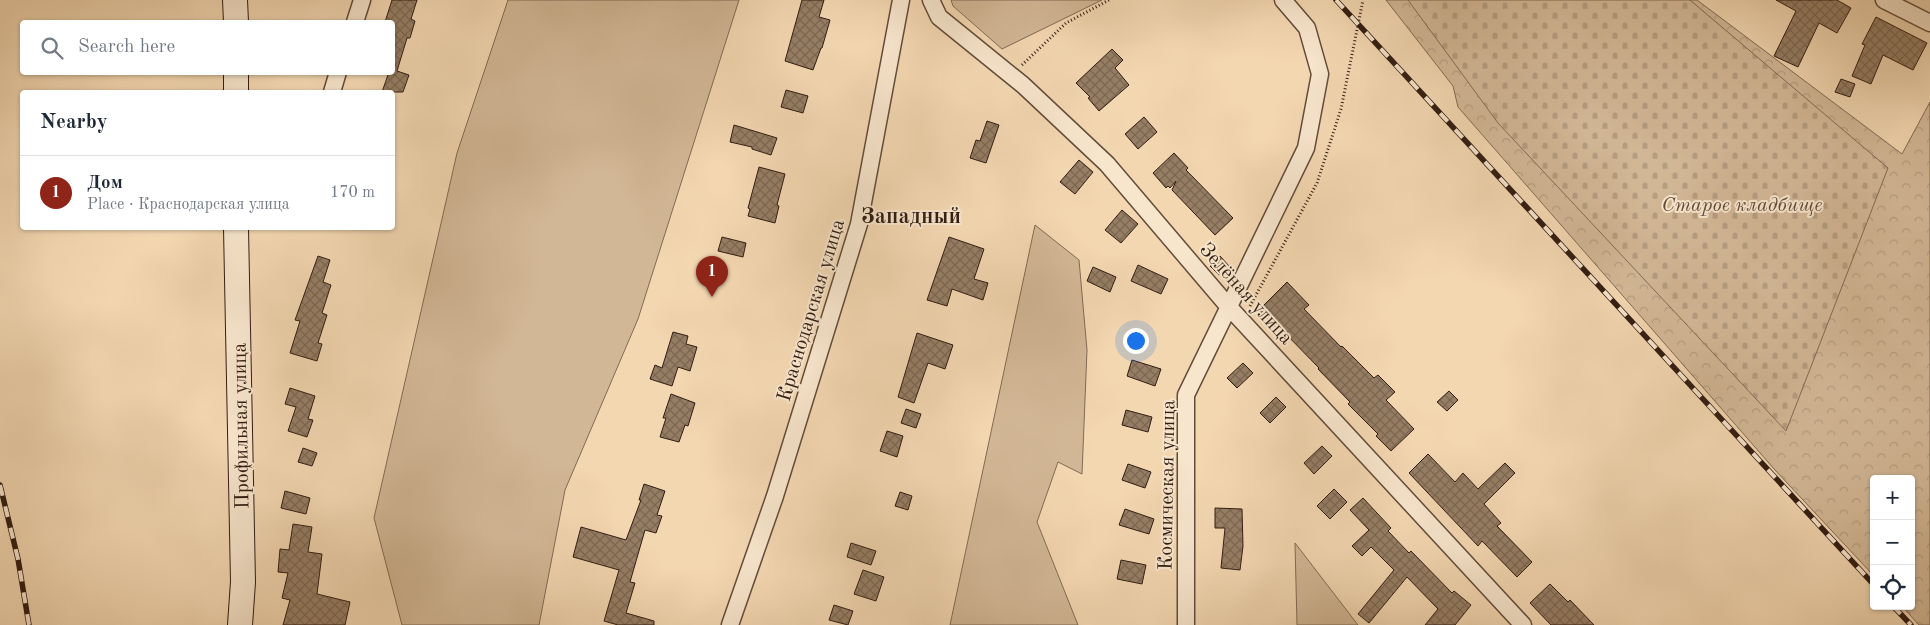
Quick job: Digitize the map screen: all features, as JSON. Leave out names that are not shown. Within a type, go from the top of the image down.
[{"type":"main road","points":[[236,0],[236,20]]},
{"type":"main road","points":[[236,75],[236,90]]},
{"type":"main road","name":"Профильная улица","points":[[237,230],[243,582],[240,625]]},
{"type":"street","points":[[356,20],[362,0]]},
{"type":"street","name":"Краснодарская улица","points":[[730,625],[775,496],[859,224],[901,0]]},
{"type":"street","name":"Зелёная улица","points":[[931,0],[939,17],[1012,75],[1107,164],[1228,306],[1523,625]]},
{"type":"street","name":"Космическая улица","points":[[1186,625],[1186,396],[1306,148],[1320,74],[1307,28],[1283,0]]},
{"type":"street","points":[[1884,0],[1930,23]]},
{"type":"street","points":[[333,90],[337,75]]},
{"type":"path","points":[[1012,75],[1066,22],[1109,0]]},
{"type":"green space","points":[[508,0],[739,0],[638,319],[565,490],[539,625],[402,625],[374,518],[457,153]]},
{"type":"green space","points":[[951,0],[1102,0],[1002,49],[953,6]]},
{"type":"green space","name":"Старое кладбище","points":[[1386,0],[1697,0],[1902,154],[1930,102],[1930,625],[1919,625],[1906,610],[1915,610],[1915,475],[1870,475],[1870,572],[1775,470],[1458,107],[1453,86]]},
{"type":"green space","name":"Старое кладбище","points":[[1408,0],[1690,0],[1888,168],[1786,431],[1498,123]]},
{"type":"green space","points":[[1035,225],[1079,260],[1087,350],[1082,474],[1058,462],[1037,522],[1078,625],[950,625]]},
{"type":"green space","points":[[1295,543],[1358,625],[1297,625]]},
{"type":"building","points":[[392,0],[417,0],[411,19],[415,21],[410,38],[407,38],[397,71],[409,75],[403,92],[383,90],[388,75],[395,75],[395,20],[386,20]]},
{"type":"building","points":[[802,0],[824,0],[819,17],[830,20],[813,70],[785,61]]},
{"type":"building","points":[[1776,0],[1837,0],[1851,8],[1837,33],[1819,23],[1798,67],[1774,56],[1796,11]]},
{"type":"building","points":[[1876,17],[1927,43],[1913,70],[1883,55],[1871,84],[1852,76],[1865,45],[1862,44]]},
{"type":"building","points":[[1112,49],[1123,60],[1115,68],[1129,85],[1099,111],[1088,98],[1090,97],[1076,83]]},
{"type":"building","points":[[1841,79],[1855,84],[1850,97],[1835,92]]},
{"type":"building","points":[[786,90],[808,96],[803,113],[781,107]]},
{"type":"building","points":[[1144,117],[1157,132],[1138,149],[1125,134]]},
{"type":"building","points":[[987,121],[999,125],[986,163],[970,158],[976,140],[980,141]]},
{"type":"building","points":[[734,125],[777,138],[771,155],[752,149],[752,147],[730,142]]},
{"type":"building","points":[[1174,153],[1188,168],[1186,170],[1233,218],[1215,235],[1172,190],[1176,181],[1170,188],[1168,186],[1166,188],[1153,173]]},
{"type":"building","points":[[1079,160],[1093,172],[1075,194],[1060,182]]},
{"type":"building","points":[[759,167],[785,174],[777,205],[779,206],[775,223],[748,216],[750,209],[748,208]]},
{"type":"building","points":[[1122,210],[1138,224],[1121,243],[1105,230]]},
{"type":"building","points":[[722,237],[746,243],[743,257],[718,251]]},
{"type":"building","points":[[949,237],[984,249],[974,279],[988,283],[983,300],[952,289],[947,306],[927,300]]},
{"type":"building","points":[[318,256],[330,260],[323,282],[331,285],[322,313],[327,315],[318,343],[322,344],[317,361],[290,353],[300,321],[295,320]]},
{"type":"building","points":[[1220,256],[1229,266],[1219,275],[1210,266]]},
{"type":"building","points":[[1138,265],[1168,279],[1161,294],[1131,281]]},
{"type":"building","points":[[1093,267],[1116,277],[1110,292],[1087,281]]},
{"type":"building","points":[[1287,282],[1309,305],[1304,309],[1341,347],[1374,378],[1378,375],[1395,392],[1386,400],[1414,429],[1391,451],[1376,436],[1378,434],[1348,404],[1350,402],[1319,368],[1282,330],[1280,332],[1259,310]]},
{"type":"building","points":[[673,332],[688,336],[686,344],[697,347],[690,371],[678,367],[672,386],[650,379],[655,365],[662,368]]},
{"type":"building","points":[[917,333],[953,345],[945,369],[928,363],[914,403],[898,397]]},
{"type":"building","points":[[1132,360],[1161,369],[1155,386],[1127,376]]},
{"type":"building","points":[[1243,363],[1253,373],[1237,388],[1227,378]]},
{"type":"building","points":[[290,388],[315,396],[308,419],[313,420],[307,437],[288,431],[296,407],[285,404]]},
{"type":"building","points":[[1449,391],[1458,400],[1447,411],[1437,402]]},
{"type":"building","points":[[671,394],[695,403],[688,426],[685,425],[679,442],[660,437],[666,418],[663,418]]},
{"type":"building","points":[[1276,397],[1286,407],[1270,423],[1260,413]]},
{"type":"building","points":[[906,409],[921,414],[916,428],[901,423]]},
{"type":"building","points":[[1126,410],[1152,417],[1148,432],[1122,425]]},
{"type":"building","points":[[887,431],[903,436],[897,457],[880,451]]},
{"type":"building","points":[[1322,446],[1332,456],[1314,474],[1304,463]]},
{"type":"building","points":[[303,448],[317,453],[312,466],[298,462]]},
{"type":"building","points":[[1428,454],[1455,482],[1463,473],[1478,489],[1505,463],[1515,473],[1484,504],[1501,523],[1497,526],[1532,562],[1517,577],[1482,541],[1478,546],[1409,473]]},
{"type":"building","points":[[1128,464],[1151,472],[1145,488],[1122,480]]},
{"type":"building","points":[[644,484],[665,491],[657,515],[662,516],[656,533],[645,530],[630,582],[635,583],[626,613],[654,621],[654,625],[618,625],[604,621],[619,570],[573,557],[581,527],[626,540],[641,500],[639,500]]},
{"type":"building","points":[[1334,489],[1347,502],[1330,519],[1317,506]]},
{"type":"building","points":[[285,491],[310,498],[306,514],[281,508]]},
{"type":"building","points":[[900,492],[912,496],[908,510],[895,506]]},
{"type":"building","points":[[1363,498],[1391,528],[1388,531],[1409,553],[1411,551],[1452,593],[1454,591],[1471,605],[1455,625],[1425,625],[1438,609],[1407,577],[1369,623],[1358,614],[1394,570],[1371,547],[1362,556],[1352,546],[1369,530],[1350,510]]},
{"type":"building","points":[[1215,508],[1242,509],[1243,546],[1240,570],[1221,568],[1225,528],[1215,528]]},
{"type":"building","points":[[1125,509],[1154,519],[1149,534],[1119,525]]},
{"type":"building","points":[[293,524],[312,527],[308,552],[322,554],[317,594],[350,602],[345,625],[283,625],[290,600],[282,598],[288,573],[278,572],[280,549],[289,550]]},
{"type":"building","points":[[851,543],[876,551],[871,565],[847,557]]},
{"type":"building","points":[[1121,560],[1146,565],[1142,584],[1117,579]]},
{"type":"building","points":[[863,570],[884,577],[876,601],[854,594]]},
{"type":"building","points":[[1550,584],[1568,602],[1570,600],[1594,625],[1551,625],[1530,603]]},
{"type":"building","points":[[834,605],[853,611],[848,625],[829,620]]},
{"type":"railway","points":[[1336,0],[1870,581]]},
{"type":"railway","points":[[0,485],[18,559],[29,625]]},
{"type":"railway","points":[[1897,610],[1911,625]]},
{"type":"place","name":"Дом","points":[[712,297]]},
{"type":"district","name":"Западный","points":[[911,215]]}]
